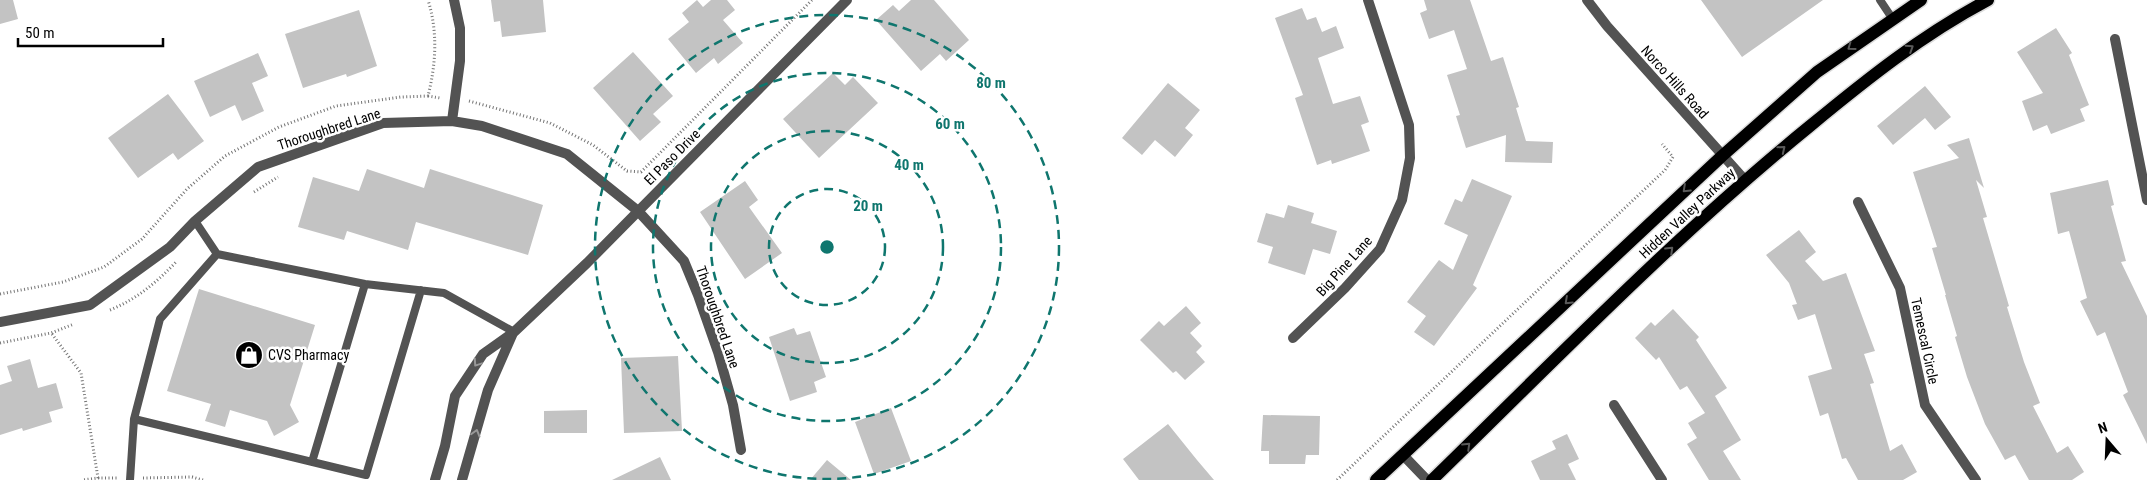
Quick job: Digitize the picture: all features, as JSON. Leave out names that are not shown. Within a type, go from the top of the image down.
[{"type":"main road","name":"Hidden Valley Parkway","points":[[1376,480],[1722,156],[1817,72],[1892,18],[1921,0]]},
{"type":"main road","name":"Hidden Valley Parkway","points":[[1432,480],[1744,179],[1886,64],[1961,14],[1988,0]]},
{"type":"street","points":[[452,121],[460,61],[460,28],[454,0]]},
{"type":"street","name":"El Paso Drive","points":[[435,480],[445,446],[455,396],[483,354],[514,332],[587,263],[847,0]]},
{"type":"street","name":"Big Pine Lane","points":[[1293,338],[1345,288],[1380,249],[1402,200],[1410,158],[1409,125],[1368,0]]},
{"type":"street","name":"Norco Hills Road","points":[[1587,0],[1607,26],[1744,179]]},
{"type":"street","points":[[2115,40],[2147,200]]},
{"type":"street","name":"Thoroughbred Lane","points":[[0,322],[90,305],[170,247],[195,221],[258,168],[383,123],[452,121],[482,126],[567,154],[638,211],[684,261],[718,352],[733,405],[741,450]]},
{"type":"street","name":"Temescal Circle","points":[[1858,202],[1900,288],[1925,405],[1976,480]]},
{"type":"street","name":"El Paso Drive","points":[[462,480],[488,390],[514,332]]},
{"type":"street","points":[[1614,406],[1662,480]]},
{"type":"street","points":[[1403,455],[1427,480]]},
{"type":"lane","points":[[1880,0],[1892,18]]},
{"type":"lane","points":[[195,221],[217,254],[365,284],[444,293],[514,332]]},
{"type":"lane","points":[[130,479],[134,419],[160,319],[217,254]]},
{"type":"lane","points":[[312,462],[365,284]]},
{"type":"lane","points":[[134,419],[366,475],[421,290]]},
{"type":"path","points":[[428,96],[476,101],[550,123],[593,144],[627,171],[641,172],[812,0]]},
{"type":"path","points":[[1337,480],[1665,170],[1673,158],[1662,144]]},
{"type":"path","points":[[0,343],[51,333],[81,373],[98,478]]},
{"type":"path","points":[[82,480],[98,478],[192,477],[202,480]]},
{"type":"building","points":[[0,0],[13,0],[18,19],[0,24]]},
{"type":"building","points":[[491,0],[543,0],[546,32],[502,37],[500,21],[494,22]]},
{"type":"building","points":[[697,0],[703,7],[711,0],[727,0],[735,10],[723,20],[743,43],[718,64],[714,58],[696,73],[668,39],[689,22],[682,13]]},
{"type":"building","points":[[911,0],[934,0],[969,40],[946,61],[940,54],[921,71],[876,20],[893,5],[899,11]]},
{"type":"building","points":[[1424,0],[1470,0],[1491,61],[1503,57],[1519,107],[1516,108],[1526,141],[1553,142],[1552,163],[1505,162],[1506,135],[1466,148],[1456,116],[1460,115],[1447,75],[1467,69],[1454,30],[1429,39],[1420,13],[1427,10]]},
{"type":"building","points":[[1701,0],[1823,0],[1742,57]]},
{"type":"building","points":[[1302,8],[1307,20],[1316,17],[1322,32],[1336,26],[1344,48],[1318,58],[1333,104],[1360,96],[1369,122],[1361,125],[1370,151],[1332,164],[1331,160],[1317,165],[1295,98],[1303,95],[1275,18]]},
{"type":"building","points":[[359,10],[377,66],[347,77],[346,74],[303,88],[285,34]]},
{"type":"building","points":[[2056,28],[2072,53],[2069,55],[2089,105],[2080,109],[2085,121],[2051,134],[2047,125],[2033,131],[2022,101],[2043,93],[2017,52]]},
{"type":"building","points":[[633,52],[673,96],[653,114],[661,122],[640,141],[593,88]]},
{"type":"building","points":[[258,53],[268,76],[252,83],[264,111],[242,121],[235,105],[210,117],[194,81]]},
{"type":"building","points":[[833,73],[845,85],[853,77],[878,103],[819,158],[783,119]]},
{"type":"building","points":[[1168,83],[1200,110],[1185,128],[1193,135],[1175,157],[1155,140],[1142,155],[1122,138]]},
{"type":"building","points":[[1925,86],[1951,117],[1935,130],[1925,118],[1893,145],[1877,126]]},
{"type":"building","points":[[168,94],[204,141],[178,160],[173,153],[138,178],[108,138]]},
{"type":"building","points":[[1969,138],[1984,188],[1976,180],[1987,217],[1983,218],[2009,306],[2007,307],[2024,362],[2040,403],[2033,406],[2057,453],[2068,446],[2084,472],[2072,480],[2029,480],[2015,455],[2005,460],[1985,424],[1967,377],[1932,248],[1937,247],[1913,172],[1959,158],[1947,145]]},
{"type":"building","points":[[367,169],[424,188],[430,169],[543,205],[528,255],[416,222],[408,250],[347,231],[344,240],[298,227],[313,177],[359,191]]},
{"type":"building","points":[[1472,179],[1512,196],[1473,285],[1477,288],[1434,346],[1414,332],[1426,316],[1407,302],[1439,260],[1453,270],[1468,235],[1444,224],[1455,199],[1462,202]]},
{"type":"building","points":[[2108,180],[2114,205],[2111,206],[2126,261],[2121,262],[2147,316],[2147,444],[2123,395],[2128,392],[2105,332],[2097,336],[2080,301],[2087,298],[2069,231],[2058,234],[2050,193]]},
{"type":"building","points":[[745,181],[758,200],[749,207],[782,253],[745,279],[700,212]]},
{"type":"building","points":[[1288,205],[1314,213],[1311,223],[1337,231],[1330,254],[1313,249],[1305,275],[1268,263],[1273,247],[1257,242],[1266,213],[1284,218]]},
{"type":"building","points":[[1799,230],[1816,252],[1805,261],[1823,281],[1846,273],[1875,351],[1864,354],[1874,383],[1870,384],[1890,451],[1902,444],[1917,472],[1903,480],[1858,480],[1846,458],[1842,459],[1828,413],[1820,416],[1808,376],[1832,369],[1815,314],[1798,320],[1792,305],[1797,304],[1789,283],[1766,255]]},
{"type":"building","points":[[199,289],[315,325],[290,405],[299,422],[274,436],[267,421],[230,410],[225,427],[205,421],[211,404],[167,391]]},
{"type":"building","points":[[1186,306],[1201,323],[1190,333],[1202,346],[1196,352],[1205,362],[1185,380],[1176,371],[1173,373],[1140,340],[1159,321],[1164,326]]},
{"type":"building","points":[[1673,309],[1699,337],[1696,340],[1727,388],[1715,396],[1741,440],[1723,451],[1741,480],[1709,480],[1687,444],[1697,438],[1688,423],[1705,413],[1687,386],[1680,390],[1659,357],[1656,360],[1635,338],[1651,322],[1655,326]]},
{"type":"building","points":[[794,328],[797,335],[810,331],[826,377],[814,382],[817,392],[790,401],[769,337]]},
{"type":"building","points":[[678,356],[682,431],[624,433],[621,358]]},
{"type":"building","points":[[30,359],[38,388],[56,383],[63,408],[49,412],[52,422],[23,431],[22,428],[0,435],[0,385],[12,381],[7,366]]},
{"type":"building","points":[[891,408],[911,461],[874,474],[855,422]]},
{"type":"building","points":[[587,410],[587,433],[544,433],[544,411]]},
{"type":"building","points":[[1263,415],[1320,416],[1319,455],[1306,455],[1305,464],[1269,464],[1269,451],[1261,451]]},
{"type":"building","points":[[1168,424],[1214,480],[1139,480],[1123,459]]},
{"type":"building","points":[[1567,434],[1579,459],[1568,464],[1576,480],[1540,480],[1531,461],[1556,449],[1552,441]]},
{"type":"building","points":[[660,457],[671,480],[612,480]]},
{"type":"building","points":[[827,460],[851,480],[810,480]]},
{"type":"place","name":"CVS Pharmacy","points":[[249,355]]}]
